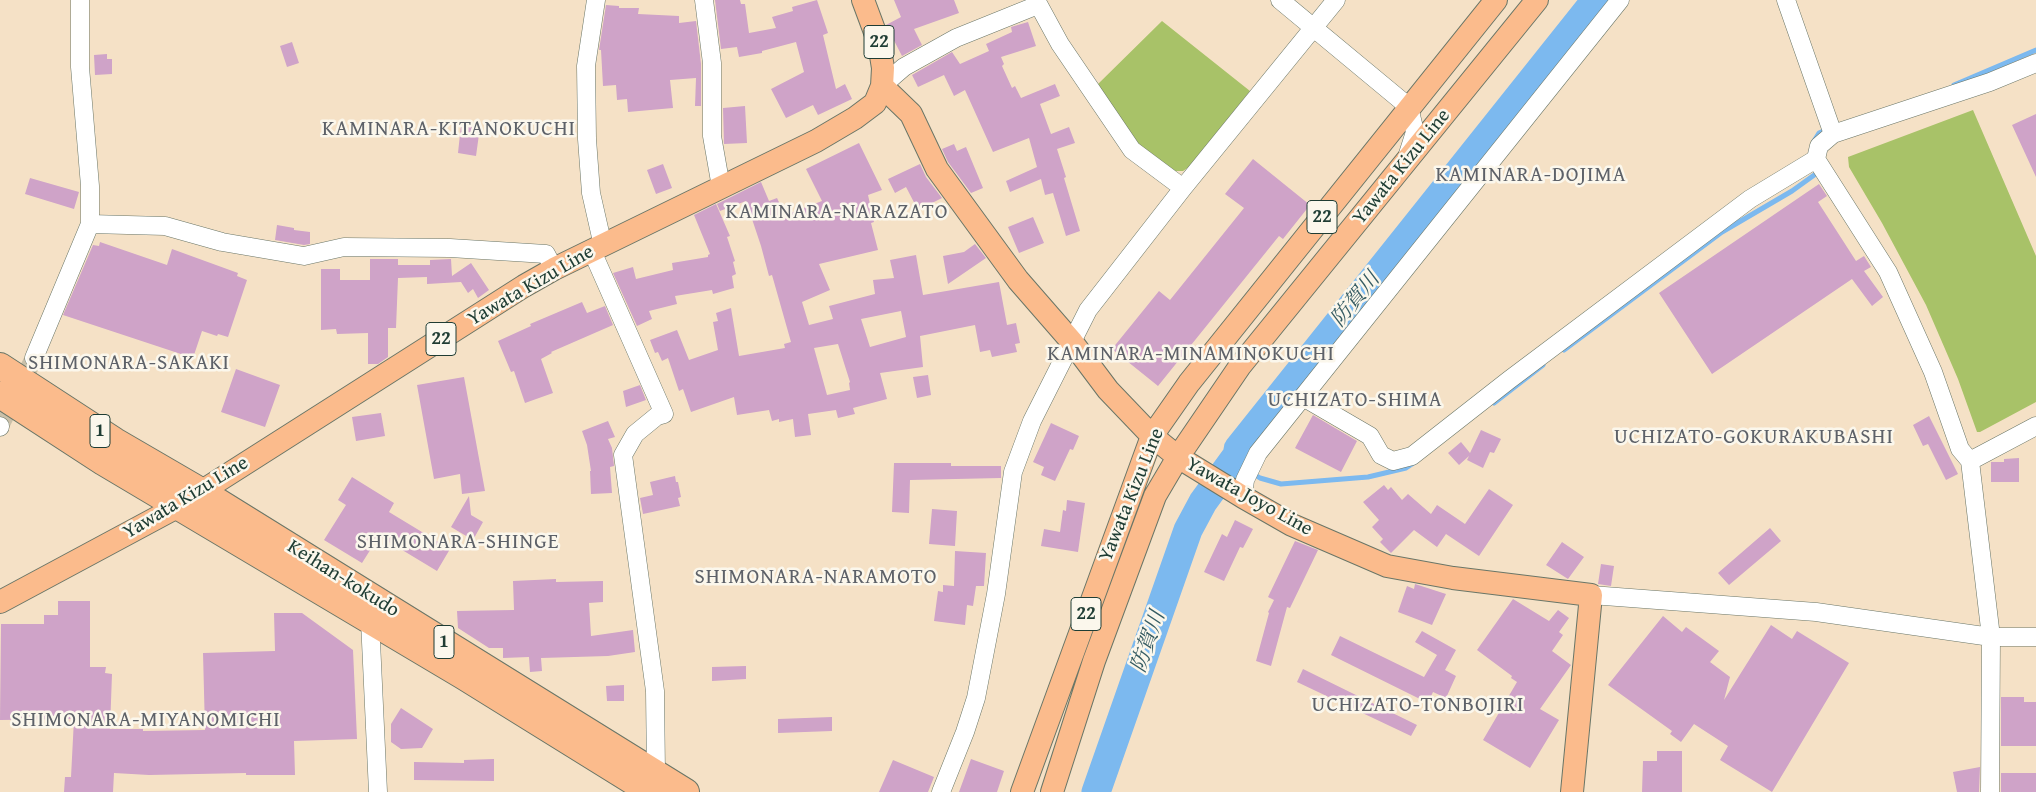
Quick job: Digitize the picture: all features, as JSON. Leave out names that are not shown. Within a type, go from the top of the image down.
[{"type":"highway","name":"Keihan-kokudo","points":[[0,366],[115,441],[201,491],[653,783]]},
{"type":"highway","name":"Keihan-kokudo","points":[[0,395],[103,462],[177,507],[370,620],[653,783],[686,792]]},
{"type":"main road","name":"Yawata Kizu Line","points":[[0,602],[177,507],[524,286],[554,269],[816,141],[855,118],[876,103],[882,86],[883,68],[879,43],[863,0]]},
{"type":"main road","name":"Yawata Kizu Line","points":[[1022,792],[1152,436],[1189,383],[1496,0]]},
{"type":"main road","name":"Yawata Kizu Line","points":[[1052,792],[1094,662],[1155,496],[1178,457],[1240,366],[1538,0]]},
{"type":"main road","name":"Yawata Joyo Line","points":[[882,86],[911,114],[937,169],[1018,280],[1072,342],[1108,390],[1152,436],[1178,457],[1292,525],[1386,566],[1453,578],[1591,595]]},
{"type":"main road","points":[[1572,792],[1591,595]]},
{"type":"street","points":[[34,358],[90,224],[90,186],[80,67],[80,0]]},
{"type":"street","points":[[596,0],[586,66],[587,139],[597,248],[664,414],[657,416],[636,434],[622,455],[654,691],[653,783]]},
{"type":"street","points":[[704,0],[712,63],[712,136],[721,187]]},
{"type":"street","points":[[1280,0],[1409,107],[1415,132],[1404,164]]},
{"type":"street","points":[[941,792],[965,732],[976,698],[996,594],[1014,472],[1032,421],[1088,310],[1183,188],[1336,0]]},
{"type":"street","points":[[1243,497],[1245,480],[1258,453],[1620,0]]},
{"type":"street","points":[[1786,0],[1833,134]]},
{"type":"street","points":[[882,86],[904,67],[956,38],[1037,3],[1060,44],[1132,150],[1183,188]]},
{"type":"street","points":[[1990,792],[1991,637],[1970,461],[1960,449],[1933,372],[1888,272],[1816,159],[1819,146],[1833,134],[1990,82],[2036,63]]},
{"type":"street","points":[[1304,396],[1370,436],[1381,455],[1393,461],[1412,456],[1515,375],[1750,199],[1816,159]]},
{"type":"street","points":[[90,224],[165,226],[222,242],[304,256],[344,247],[450,248],[546,254],[554,269]]},
{"type":"street","points":[[1970,461],[2036,426]]},
{"type":"street","points":[[1591,595],[1816,612],[1991,637],[2036,637]]},
{"type":"street","points":[[370,620],[378,792]]},
{"type":"green space","points":[[1162,21],[1250,91],[1189,167],[1183,171],[1171,171],[1134,146],[1096,86]]},
{"type":"green space","points":[[1973,110],[2036,256],[2036,402],[1980,432],[1977,432],[1958,379],[1926,305],[1882,223],[1849,167],[1848,157]]},
{"type":"building","points":[[715,0],[740,0],[741,4],[745,4],[749,33],[776,28],[772,17],[793,11],[792,7],[817,0],[828,33],[823,35],[836,89],[845,84],[852,99],[818,115],[813,105],[786,118],[771,89],[804,72],[796,42],[762,51],[762,53],[739,57],[737,47],[721,49]]},
{"type":"building","points":[[894,0],[954,0],[959,13],[914,29],[922,45],[902,56],[886,25],[901,17]]},
{"type":"building","points":[[606,5],[619,6],[619,8],[639,8],[638,14],[679,16],[679,23],[696,21],[701,64],[701,106],[695,106],[696,78],[670,80],[673,108],[628,112],[627,99],[617,100],[616,85],[603,86],[601,50],[599,50]]},
{"type":"building","points":[[1028,22],[1036,46],[1001,57],[1004,64],[1002,66],[1012,88],[1015,86],[1021,98],[1055,84],[1060,96],[1040,104],[1051,134],[1069,127],[1075,143],[1057,149],[1080,231],[1066,236],[1053,193],[1045,195],[1041,179],[1010,192],[1006,181],[1037,167],[1029,138],[993,152],[965,90],[954,96],[944,75],[918,87],[912,75],[952,52],[960,64],[989,51],[986,44],[1012,32],[1011,27]]},
{"type":"building","points":[[292,42],[299,63],[287,67],[280,46]]},
{"type":"building","points":[[107,54],[107,59],[112,59],[112,74],[95,75],[94,55]]},
{"type":"building","points":[[745,106],[747,143],[724,144],[723,108]]},
{"type":"building","points":[[2036,114],[2036,177],[2012,125]]},
{"type":"building","points":[[461,125],[480,127],[476,156],[458,153]]},
{"type":"building","points":[[859,143],[882,190],[868,195],[874,222],[871,223],[878,250],[819,264],[830,290],[802,302],[809,325],[833,319],[829,306],[875,294],[873,280],[894,278],[890,260],[916,255],[923,295],[999,282],[1007,325],[1016,323],[1020,343],[1015,344],[1017,352],[992,357],[990,350],[980,352],[975,325],[920,336],[923,367],[880,373],[887,399],[853,408],[855,414],[838,418],[836,410],[808,414],[811,435],[795,437],[793,419],[779,422],[779,419],[772,421],[769,410],[737,415],[734,397],[691,412],[683,389],[679,391],[668,358],[662,361],[658,352],[655,353],[650,340],[677,330],[689,360],[718,350],[713,322],[718,321],[716,313],[731,308],[739,356],[785,348],[784,344],[791,342],[772,275],[769,276],[746,201],[720,211],[717,204],[761,182],[769,201],[777,198],[785,215],[822,201],[806,169]],"holes":[[[901,311],[906,337],[870,347],[861,319]],[[838,344],[850,382],[850,390],[827,395],[814,348]]]},
{"type":"building","points":[[954,144],[957,151],[966,147],[983,188],[971,193],[948,162],[942,149]]},
{"type":"building","points":[[1253,159],[1310,205],[1283,239],[1279,236],[1158,386],[1112,349],[1159,291],[1170,300],[1244,208],[1225,194]]},
{"type":"building","points":[[663,164],[672,188],[656,194],[647,170]]},
{"type":"building","points":[[920,164],[926,177],[942,198],[918,210],[906,187],[895,193],[888,179]]},
{"type":"building","points":[[30,178],[79,192],[74,209],[25,194]]},
{"type":"building","points":[[1819,184],[1827,196],[1818,202],[1856,261],[1864,256],[1871,267],[1864,271],[1883,297],[1872,306],[1852,279],[1712,374],[1659,293]]},
{"type":"building","points":[[716,204],[730,236],[727,237],[735,261],[733,262],[736,274],[732,276],[734,288],[713,294],[712,290],[675,296],[677,304],[649,311],[652,319],[637,326],[613,273],[633,267],[636,279],[673,270],[672,263],[708,257],[710,254],[694,215]]},
{"type":"building","points":[[1033,217],[1044,243],[1019,253],[1008,227]]},
{"type":"building","points":[[277,225],[310,232],[310,244],[304,245],[275,240]]},
{"type":"building","points":[[100,242],[167,265],[172,249],[238,273],[237,276],[247,280],[228,337],[202,331],[193,358],[63,315],[93,245],[99,246]]},
{"type":"building","points":[[975,244],[986,258],[948,284],[943,256],[964,252]]},
{"type":"building","points":[[370,259],[398,259],[398,265],[430,265],[430,260],[451,259],[452,276],[471,263],[489,290],[478,298],[473,289],[468,293],[461,282],[427,284],[427,277],[398,278],[396,328],[388,328],[388,357],[378,364],[368,364],[368,333],[337,334],[336,329],[321,330],[321,269],[340,269],[340,280],[370,280]]},
{"type":"building","points":[[582,302],[587,313],[605,306],[613,325],[551,352],[541,359],[553,393],[525,403],[514,371],[511,372],[498,341],[531,326],[530,324]]},
{"type":"building","points":[[236,369],[280,385],[265,427],[221,412]]},
{"type":"building","points":[[928,375],[931,395],[917,398],[913,377]]},
{"type":"building","points":[[464,377],[485,491],[462,494],[460,474],[434,479],[417,385]]},
{"type":"building","points":[[640,385],[646,400],[626,407],[623,391]]},
{"type":"building","points":[[381,413],[385,436],[356,441],[352,417]]},
{"type":"building","points":[[1313,415],[1357,441],[1341,472],[1295,448]]},
{"type":"building","points":[[1929,416],[1958,474],[1946,480],[1928,444],[1923,446],[1913,425]]},
{"type":"building","points":[[608,421],[615,437],[608,439],[612,448],[614,466],[610,467],[612,493],[591,494],[591,471],[587,445],[582,431]]},
{"type":"building","points":[[1051,423],[1079,436],[1073,450],[1070,449],[1055,481],[1041,475],[1044,467],[1033,462]]},
{"type":"building","points":[[1481,430],[1501,439],[1494,453],[1490,452],[1483,468],[1467,460],[1469,456],[1459,465],[1448,453],[1461,442],[1470,453]]},
{"type":"building","points":[[2019,458],[2019,482],[1991,482],[1991,462],[2004,462],[2004,459]]},
{"type":"building","points":[[894,463],[951,463],[951,466],[1001,466],[1001,478],[910,480],[909,513],[892,512]]},
{"type":"building","points":[[675,476],[681,497],[678,498],[680,506],[643,514],[640,498],[653,495],[650,482]]},
{"type":"building","points":[[352,477],[394,503],[389,512],[450,549],[437,571],[379,536],[362,563],[324,540],[346,505],[338,500]]},
{"type":"building","points":[[1384,485],[1388,490],[1391,487],[1402,500],[1408,494],[1431,514],[1437,505],[1465,524],[1489,489],[1513,505],[1479,556],[1446,534],[1437,547],[1414,530],[1391,553],[1380,542],[1383,539],[1372,527],[1379,520],[1363,502]]},
{"type":"building","points":[[469,496],[471,515],[483,522],[473,540],[451,527]]},
{"type":"building","points":[[1067,500],[1085,503],[1078,552],[1041,546],[1044,529],[1060,532],[1063,510],[1066,511]]},
{"type":"building","points":[[932,509],[957,511],[955,546],[929,544]]},
{"type":"building","points":[[1235,520],[1253,529],[1243,548],[1240,547],[1224,581],[1204,572],[1222,534],[1227,537]]},
{"type":"building","points":[[1770,528],[1781,541],[1729,585],[1718,573]]},
{"type":"building","points":[[1295,541],[1318,550],[1290,608],[1287,607],[1271,666],[1256,661],[1268,612],[1274,600],[1268,597]]},
{"type":"building","points":[[1562,542],[1584,557],[1568,579],[1546,565]]},
{"type":"building","points":[[955,551],[986,553],[984,586],[976,586],[973,606],[967,605],[965,625],[934,621],[938,591],[943,592],[943,585],[954,586]]},
{"type":"building","points":[[1601,564],[1614,566],[1611,586],[1598,584]]},
{"type":"building","points":[[556,579],[556,582],[603,581],[603,602],[589,603],[591,636],[633,630],[635,652],[608,656],[541,658],[542,671],[530,672],[529,657],[503,658],[503,648],[489,648],[458,628],[457,611],[514,610],[513,581]]},
{"type":"building","points":[[1415,584],[1446,594],[1432,625],[1398,612],[1407,586],[1414,589]]},
{"type":"building","points":[[1513,599],[1549,621],[1558,610],[1569,618],[1559,632],[1563,635],[1552,651],[1571,665],[1540,709],[1559,720],[1530,768],[1483,740],[1517,682],[1511,678],[1512,676],[1477,650]]},
{"type":"building","points":[[58,601],[90,601],[90,667],[106,667],[105,673],[112,674],[110,729],[143,729],[143,731],[205,730],[203,653],[275,651],[274,613],[302,613],[353,650],[357,739],[294,741],[295,775],[246,775],[246,773],[149,775],[114,773],[113,792],[64,792],[65,777],[71,777],[74,719],[0,720],[1,624],[44,624],[44,615],[58,615]]},
{"type":"building","points":[[1663,616],[1682,632],[1686,627],[1719,651],[1710,662],[1730,677],[1724,700],[1771,625],[1792,639],[1797,631],[1849,663],[1772,792],[1720,760],[1728,746],[1694,724],[1681,742],[1670,734],[1672,731],[1608,685]]},
{"type":"building","points":[[1422,631],[1456,650],[1445,670],[1456,676],[1446,698],[1433,692],[1428,703],[1331,655],[1340,636],[1424,677],[1437,655],[1415,642]]},
{"type":"building","points":[[746,666],[746,679],[712,681],[712,667]]},
{"type":"building","points":[[1303,669],[1417,725],[1411,736],[1297,682]]},
{"type":"building","points":[[624,685],[624,701],[607,701],[606,686]]},
{"type":"building","points":[[2001,697],[2024,697],[2024,702],[2036,702],[2036,746],[2001,746]]},
{"type":"building","points":[[401,708],[433,729],[422,748],[401,749],[391,742],[391,724]]},
{"type":"building","points":[[832,717],[832,731],[778,733],[778,719]]},
{"type":"building","points":[[1657,751],[1682,751],[1682,792],[1642,792],[1643,761],[1657,761]]},
{"type":"building","points":[[494,759],[494,781],[414,780],[414,762],[464,763],[464,760]]},
{"type":"building","points":[[971,759],[1004,771],[997,792],[959,792]]},
{"type":"building","points":[[893,760],[934,777],[928,792],[879,792]]},
{"type":"building","points":[[1980,767],[1979,792],[1957,792],[1953,772]]},
{"type":"building","points":[[2001,773],[2036,773],[2036,792],[2001,792]]},
{"type":"waterway","name":"防賀川","points":[[1096,792],[1188,530],[1203,502],[1238,454],[1238,449],[1596,0]]},
{"type":"waterway","points":[[1954,85],[2036,50]]},
{"type":"waterway","points":[[1814,141],[1819,133],[1828,129]]},
{"type":"waterway","points":[[1564,350],[1722,232],[1792,191],[1817,173],[1815,168]]},
{"type":"waterway","points":[[1494,403],[1543,365]]},
{"type":"waterway","points":[[1231,460],[1260,478],[1281,484],[1368,477],[1406,468],[1415,462]]},
{"type":"tunnel","points":[[0,426],[34,358]]},
{"type":"district","name":"KAMINARA-KITANOKUCHI","points":[[449,130]]},
{"type":"district","name":"KAMINARA-DOJIMA","points":[[1531,176]]},
{"type":"district","name":"KAMINARA-NARAZATO","points":[[837,213]]},
{"type":"district","name":"KAMINARA-MINAMINOKUCHI","points":[[1191,355]]},
{"type":"district","name":"SHIMONARA-SAKAKI","points":[[129,364]]},
{"type":"district","name":"UCHIZATO-SHIMA","points":[[1355,401]]},
{"type":"district","name":"UCHIZATO-GOKURAKUBASHI","points":[[1754,438]]},
{"type":"district","name":"SHIMONARA-SHINGE","points":[[458,543]]},
{"type":"district","name":"SHIMONARA-NARAMOTO","points":[[816,578]]},
{"type":"district","name":"UCHIZATO-TONBOJIRI","points":[[1418,706]]},
{"type":"district","name":"SHIMONARA-MIYANOMICHI","points":[[146,721]]}]
